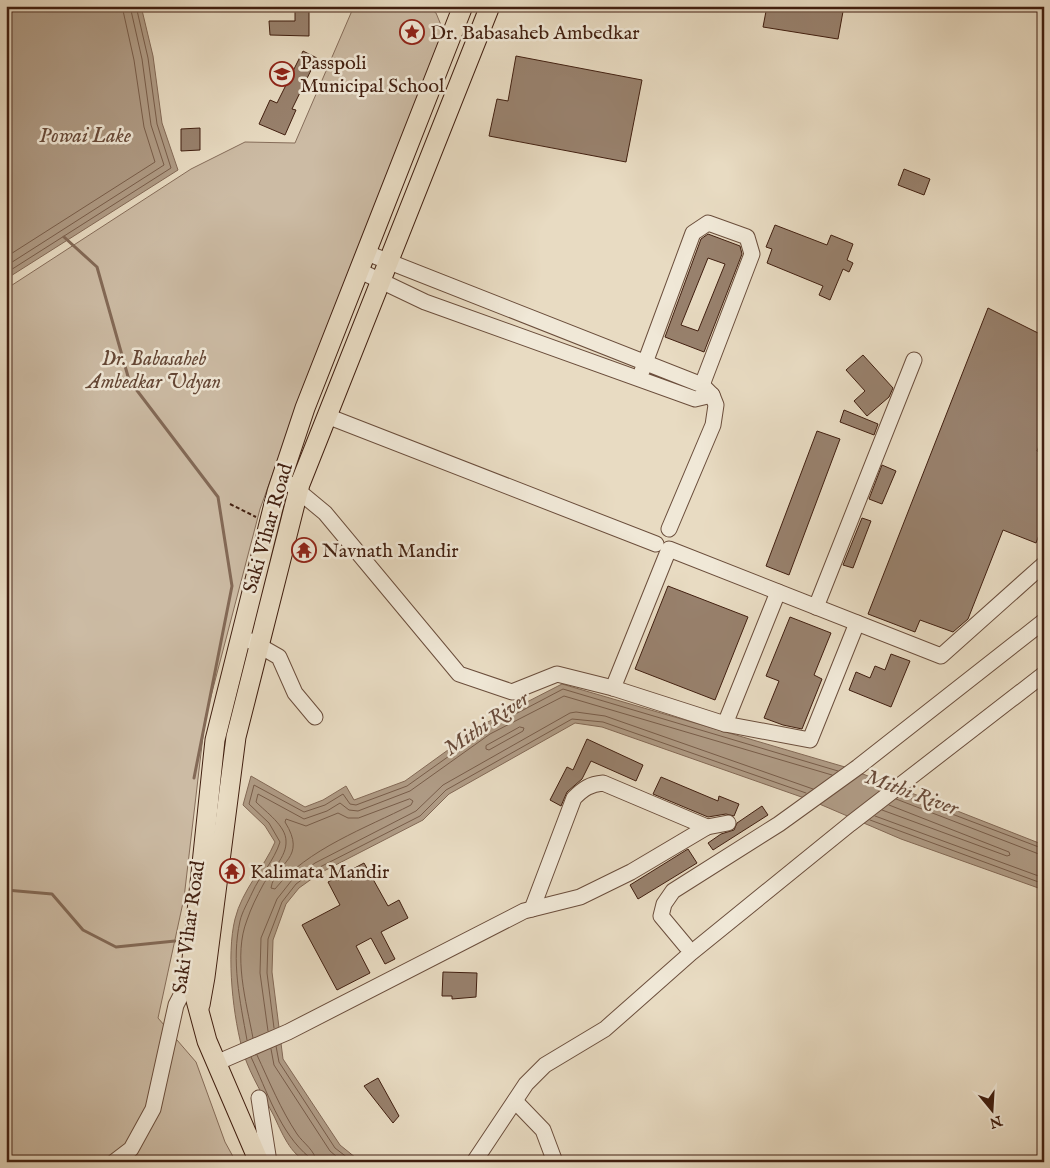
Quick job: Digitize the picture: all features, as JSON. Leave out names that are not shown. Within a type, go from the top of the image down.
[{"type":"main road","name":"Saki Vihar Road","points":[[216,1063],[207,1041],[199,1006],[198,977],[210,787],[215,740],[282,477],[305,408],[463,6]]},
{"type":"main road","name":"Saki Vihar Road","points":[[198,977],[229,791],[236,737],[298,491],[490,6]]},
{"type":"main road","points":[[423,110],[445,119]]},
{"type":"main road","points":[[225,700],[244,706]]},
{"type":"main road","points":[[210,787],[229,791]]},
{"type":"main road","points":[[216,1063],[259,1162]]},
{"type":"street","points":[[360,270],[425,302],[576,358],[639,380],[695,399],[707,390],[752,254],[747,237],[708,223],[693,233],[639,380]]},
{"type":"street","points":[[367,253],[582,338],[707,390],[716,405],[713,425],[669,529]]},
{"type":"street","points":[[476,320],[484,300]]},
{"type":"street","points":[[576,358],[582,338]]},
{"type":"street","points":[[816,607],[914,360]]},
{"type":"street","points":[[328,416],[656,544]]},
{"type":"street","points":[[282,477],[325,513],[458,674],[512,692],[557,674],[613,688],[725,724],[810,740],[857,623]]},
{"type":"street","points":[[613,688],[668,549],[941,656],[1044,564]]},
{"type":"street","points":[[725,724],[778,592]]},
{"type":"street","points":[[686,946],[661,916],[664,904],[673,891],[779,824],[858,767],[1044,621]]},
{"type":"street","points":[[241,638],[259,644],[279,657],[294,693],[315,717]]},
{"type":"street","points":[[474,1162],[526,1084],[545,1065],[605,1029],[692,953],[850,824],[1044,674]]},
{"type":"street","points":[[532,909],[574,798],[584,788],[594,784],[603,784],[707,827]]},
{"type":"street","points":[[216,1063],[288,1032],[524,911],[580,897],[631,872],[707,827],[728,822]]},
{"type":"street","points":[[114,1162],[131,1149],[153,1109],[176,1005],[198,977]]},
{"type":"street","points":[[259,1098],[268,1162]]},
{"type":"street","points":[[515,1101],[543,1130],[555,1162]]},
{"type":"path","points":[[230,504],[270,522]]},
{"type":"green space","name":"Dr. Babasaheb Ambedkar Udyan","points":[[354,6],[426,6],[436,13],[451,49],[308,377],[260,509],[205,719],[184,898],[158,1018],[196,1062],[225,1142],[236,1162],[6,1162],[6,289],[191,169],[245,142],[295,143]]},
{"type":"water","name":"Powai Lake","points":[[6,6],[141,6],[153,56],[162,123],[178,170],[6,279]]},
{"type":"water","name":"Mithi River","points":[[562,684],[845,767],[1044,845],[1044,890],[901,839],[810,800],[602,727],[575,723],[449,794],[423,820],[320,873],[299,888],[286,904],[273,940],[272,972],[283,1059],[340,1145],[361,1162],[318,1163],[301,1158],[291,1149],[250,1071],[240,1040],[234,1006],[231,950],[235,919],[243,898],[275,842],[265,826],[243,805],[251,776],[305,807],[323,800],[346,786],[354,800],[405,781],[484,724]]},
{"type":"building","points":[[295,6],[309,6],[309,36],[270,35],[269,21],[295,21]]},
{"type":"building","points":[[767,6],[844,6],[838,39],[763,27]]},
{"type":"building","points":[[303,51],[317,58],[292,109],[296,110],[285,135],[259,124],[270,100],[277,103]]},
{"type":"building","points":[[516,56],[642,80],[626,162],[489,136],[497,99],[508,101]]},
{"type":"building","points":[[200,128],[200,150],[181,151],[181,129]]},
{"type":"building","points":[[904,169],[930,179],[924,195],[898,185]]},
{"type":"building","points":[[775,225],[827,245],[831,235],[853,244],[847,260],[853,263],[849,272],[843,269],[830,300],[819,295],[823,286],[767,263],[772,249],[766,247]]},
{"type":"building","points":[[708,234],[740,246],[742,254],[704,352],[665,337],[701,239]],"holes":[[[708,258],[725,264],[698,331],[681,325]]]},
{"type":"building","points":[[988,308],[1044,336],[1044,433],[1037,451],[1044,453],[1044,522],[1036,543],[1003,530],[968,619],[953,632],[920,620],[915,632],[868,614]]},
{"type":"building","points":[[863,355],[893,388],[889,397],[867,416],[854,401],[865,391],[846,370]]},
{"type":"building","points":[[844,410],[878,424],[874,435],[840,422]]},
{"type":"building","points":[[817,431],[840,439],[789,575],[766,566]]},
{"type":"building","points":[[882,465],[896,471],[882,504],[869,499]]},
{"type":"building","points":[[862,518],[871,521],[853,568],[843,565]]},
{"type":"building","points":[[668,586],[748,617],[715,700],[635,669]]},
{"type":"building","points":[[790,617],[831,633],[814,675],[822,679],[802,729],[764,718],[779,681],[766,676]]},
{"type":"building","points":[[891,654],[910,661],[891,707],[849,690],[856,672],[870,678],[875,666],[885,670]]},
{"type":"building","points":[[587,739],[643,765],[636,781],[591,761],[582,779],[567,792],[561,806],[550,800],[567,767],[573,770]]},
{"type":"building","points":[[661,777],[718,801],[719,796],[739,804],[734,816],[726,814],[708,817],[653,794]]},
{"type":"building","points":[[762,806],[768,815],[713,850],[708,843],[721,834],[734,830],[737,823]]},
{"type":"building","points":[[688,849],[697,863],[638,899],[630,885]]},
{"type":"building","points":[[364,863],[388,906],[399,900],[408,918],[381,932],[395,959],[385,964],[371,938],[356,946],[370,973],[337,990],[302,925],[340,905],[328,882]]},
{"type":"building","points":[[443,972],[477,973],[476,997],[452,999],[452,996],[442,996]]},
{"type":"building","points":[[378,1078],[399,1116],[393,1123],[364,1086]]},
{"type":"waterway","points":[[64,237],[97,267],[129,380],[218,497],[232,586],[194,778]]},
{"type":"waterway","points":[[6,890],[52,894],[83,930],[116,947],[175,941]]},
{"type":"place","name":"Dr. Babasaheb Ambedkar","points":[[412,32]]},
{"type":"place","name":"Passpoli Municipal School","points":[[282,74]]},
{"type":"place","name":"Navnath Mandir","points":[[304,550]]},
{"type":"place","name":"Kalimata Mandir","points":[[232,871]]}]
